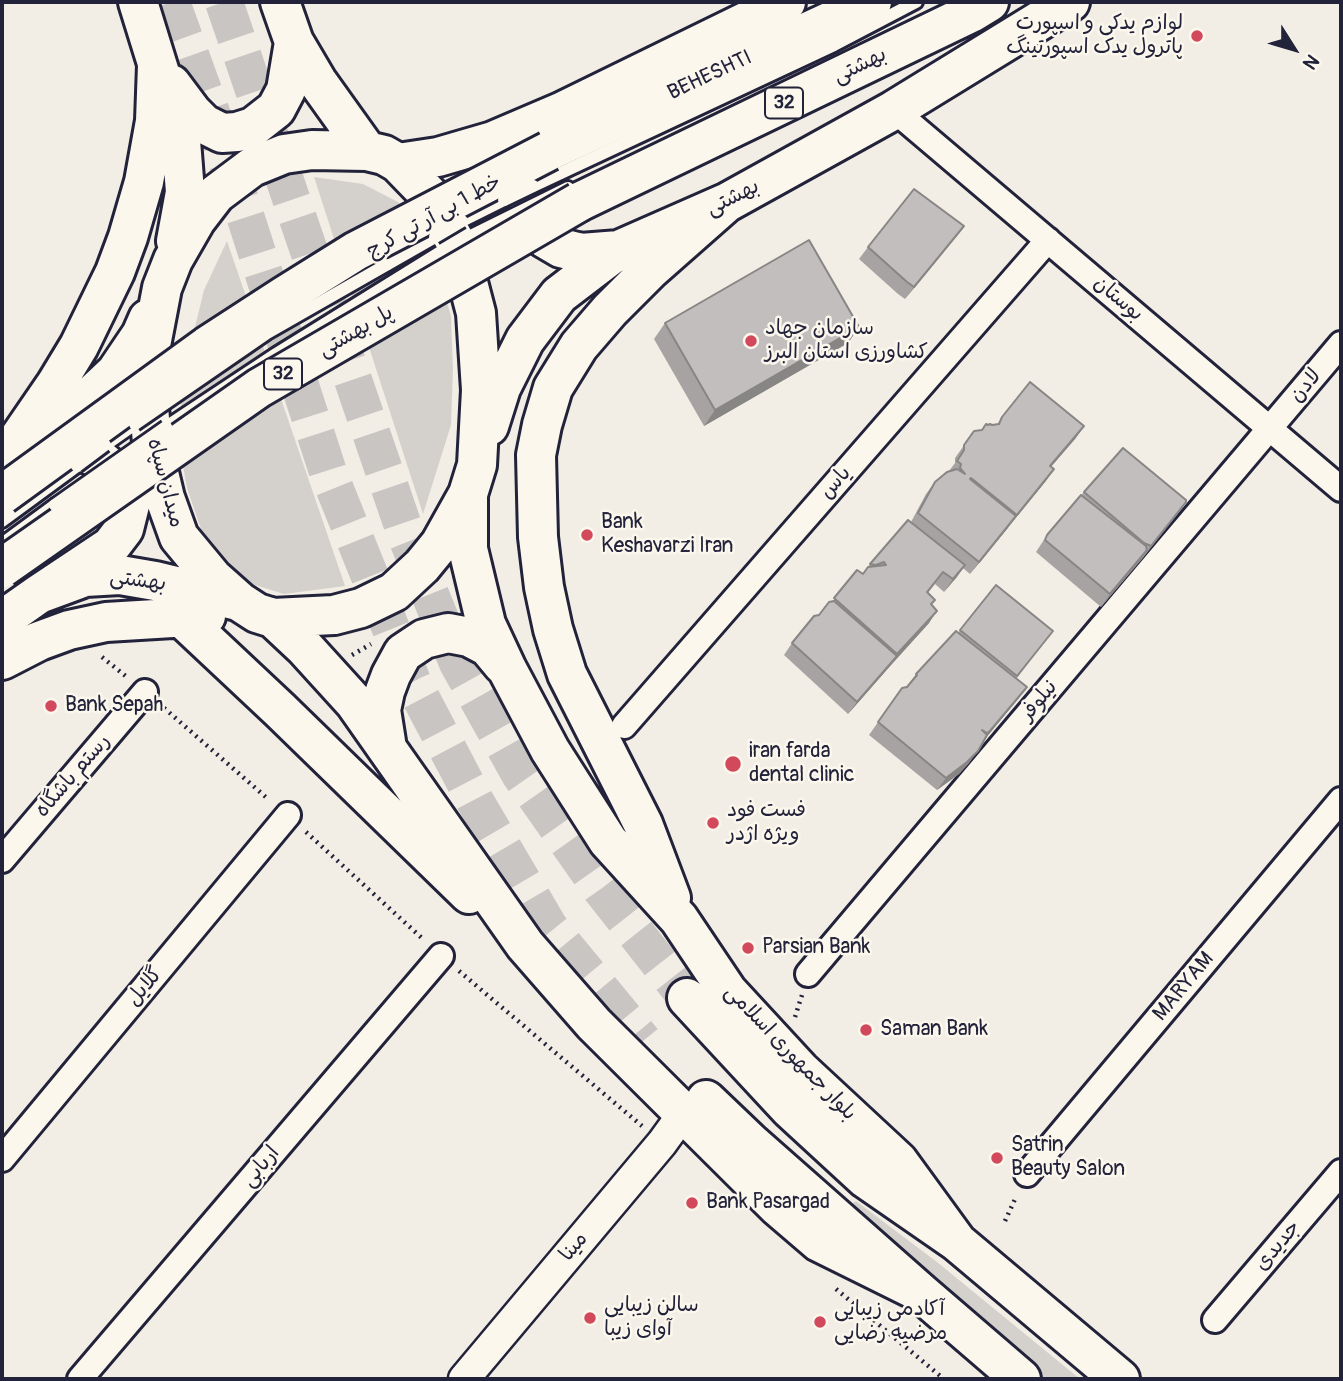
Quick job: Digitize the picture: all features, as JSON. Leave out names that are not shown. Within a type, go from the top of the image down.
[{"type":"main road","points":[[5,456],[81,405],[116,372],[141,335],[168,274],[184,192],[181,141],[138,2]]},
{"type":"main road","points":[[2,660],[68,630],[106,622],[257,611],[334,615],[361,608],[394,592],[422,566],[460,509],[473,479],[481,390],[476,313],[460,248],[429,195],[383,157],[317,81],[294,42],[280,2]]},
{"type":"main road","name":"میدان سپاه","points":[[525,945],[355,703],[332,677],[257,611],[213,578],[179,537],[164,498],[152,443],[148,395],[149,356],[168,274],[196,220],[216,194],[252,167],[284,154],[312,150],[383,157],[438,157],[493,141],[561,113],[786,2]]},
{"type":"main road","name":"BEHESHTI","points":[[2,495],[207,346],[356,251],[549,151],[872,2]]},
{"type":"main road","name":"بهشتی","points":[[579,193],[971,13],[989,2]]},
{"type":"main road","name":"بهشتى","points":[[473,479],[501,388],[524,340],[559,295],[619,250],[726,203],[894,110],[1070,2]]},
{"type":"main road","points":[[157,65],[204,124],[222,133],[237,132],[253,127],[276,109],[286,90],[294,42]]},
{"type":"main road","points":[[5,456],[56,384],[79,346],[128,237],[144,182],[155,121],[157,65]]},
{"type":"main road","points":[[561,113],[542,132],[519,164],[517,185],[544,238],[561,248],[581,253],[619,250]]},
{"type":"main road","name":"پل بهشتی","points":[[2,568],[259,388],[579,193]]},
{"type":"main road","points":[[679,919],[643,824],[567,674],[553,629],[544,587],[538,537],[536,455],[553,388],[579,346],[650,270],[726,203]]},
{"type":"main road","points":[[5,456],[61,445],[82,451],[101,460],[121,477],[130,505],[124,529],[111,546],[39,594]]},
{"type":"main road","name":"بلوار جمهوری اسلامی","points":[[473,479],[468,549],[486,624],[550,750],[608,841],[679,919],[728,992],[800,1070],[898,1161],[957,1242]]},
{"type":"main road","name":"بهشتى","points":[[2,620],[39,594],[85,577],[120,575],[155,581],[257,611]]},
{"type":"main road","points":[[182,618],[281,710],[486,911],[525,945],[594,1024],[777,1206],[820,1242],[920,1292]]},
{"type":"main road","points":[[387,748],[381,710],[385,691],[403,653],[424,639],[448,633],[469,637],[488,647],[507,669]]},
{"type":"main road","name":"بلوار جمهوری اسلامی","points":[[687,998],[790,1109],[866,1179],[957,1242]]},
{"type":"main road","points":[[643,1041],[750,1142],[1021,1379]]},
{"type":"main road","points":[[957,1242],[1120,1379]]},
{"type":"street","name":"بوستان","points":[[894,110],[1341,489]]},
{"type":"street","name":"یاس","points":[[624,726],[1048,240]]},
{"type":"street","name":"لادن","points":[[1270,428],[1341,344]]},
{"type":"street","name":"نیلوفر","points":[[808,974],[1270,428]]},
{"type":"street","name":"رستم باشگاه","points":[[2,860],[145,692]]},
{"type":"street","name":"MARYAM","points":[[1027,1174],[1341,800]]},
{"type":"street","name":"گلایل","points":[[2,1159],[288,816]]},
{"type":"street","name":"اربابی","points":[[80,1379],[441,956]]},
{"type":"street","name":"مینا","points":[[464,1379],[662,1143],[683,1114]]},
{"type":"street","name":"جدیدی","points":[[1215,1320],[1341,1171]]},
{"type":"lane","name":"خط 1 بی آر تی کرج","points":[[2,522],[135,424],[267,333],[480,211],[528,205],[916,2]]},
{"type":"lane","points":[[737,111],[939,15]]},
{"type":"lane","name":"خط 1 بی آر تی کرج","points":[[471,236],[579,193]]},
{"type":"lane","name":"خط 1 بی آر تی کرج","points":[[2,544],[183,415],[442,251]]},
{"type":"path","points":[[68,630],[145,692],[288,816],[441,956]]},
{"type":"shaded area","points":[[314,177],[363,184],[398,202],[420,221],[436,265],[451,316],[451,425],[423,514]]},
{"type":"shaded area","points":[[227,241],[345,586],[284,594],[242,581],[205,541],[187,488],[177,433],[187,360],[204,290]]},
{"type":"shaded area","points":[[856,1201],[937,1262],[1080,1379],[1045,1379],[925,1277],[852,1204]]},
{"type":"building","points":[[914,189],[964,226],[914,287],[868,247]]},
{"type":"building","name":"سازمان جهاد کشاورزی استان البرز","points":[[809,240],[859,327],[715,410],[665,323]]},
{"type":"building","points":[[1030,382],[1084,426],[1050,466],[1054,469],[1017,515],[970,479],[1016,516],[979,562],[918,513],[935,482],[947,472],[957,469],[965,474],[957,461],[974,431],[982,430],[986,424],[999,424]]},
{"type":"building","points":[[1123,448],[1186,500],[1151,546],[1084,492]]},
{"type":"building","points":[[1081,495],[1146,546],[1147,550],[1110,594],[1045,540]]},
{"type":"building","points":[[908,520],[965,565],[953,579],[943,572],[927,592],[935,600],[931,604],[937,611],[897,654],[834,598],[857,570],[863,574],[868,567],[886,565],[884,562],[870,564]]},
{"type":"building","points":[[996,585],[1053,631],[1017,676],[960,630]]},
{"type":"building","points":[[834,601],[897,656],[857,702],[792,643],[814,616],[819,615],[829,602]]},
{"type":"building","points":[[956,631],[1027,687],[989,732],[982,730],[987,735],[978,751],[946,778],[878,722],[902,688],[907,687]]},
{"type":"tunnel","points":[[171,2],[218,132],[328,472],[412,681],[475,801],[549,927],[643,1041]]},
{"type":"tunnel","points":[[224,2],[406,535],[458,663],[520,774],[601,889],[687,998]]},
{"type":"place","name":"لوازم یدکی و اسپورت پاترول یدک اسپورتینگ","points":[[1197,36]]},
{"type":"place","name":"سازمان جهاد کشاورزی استان البرز","points":[[751,341]]},
{"type":"place","name":"Bank Keshavarzi Iran","points":[[587,535]]},
{"type":"place","name":"Bank Sepah","points":[[51,706]]},
{"type":"place","name":"iran farda dental clinic","points":[[733,764]]},
{"type":"place","name":"فست فود ویژه اژدر","points":[[713,823]]},
{"type":"place","name":"Parsian Bank","points":[[748,948]]},
{"type":"place","name":"Saman Bank","points":[[866,1030]]},
{"type":"place","name":"Satrin Beauty Salon","points":[[997,1158]]},
{"type":"place","name":"Bank Pasargad","points":[[692,1203]]},
{"type":"place","name":"سالن زیبایی آوای زیبا","points":[[590,1318]]},
{"type":"place","name":"آکادمی زیبایی مرضیه رضایی","points":[[820,1322]]}]
